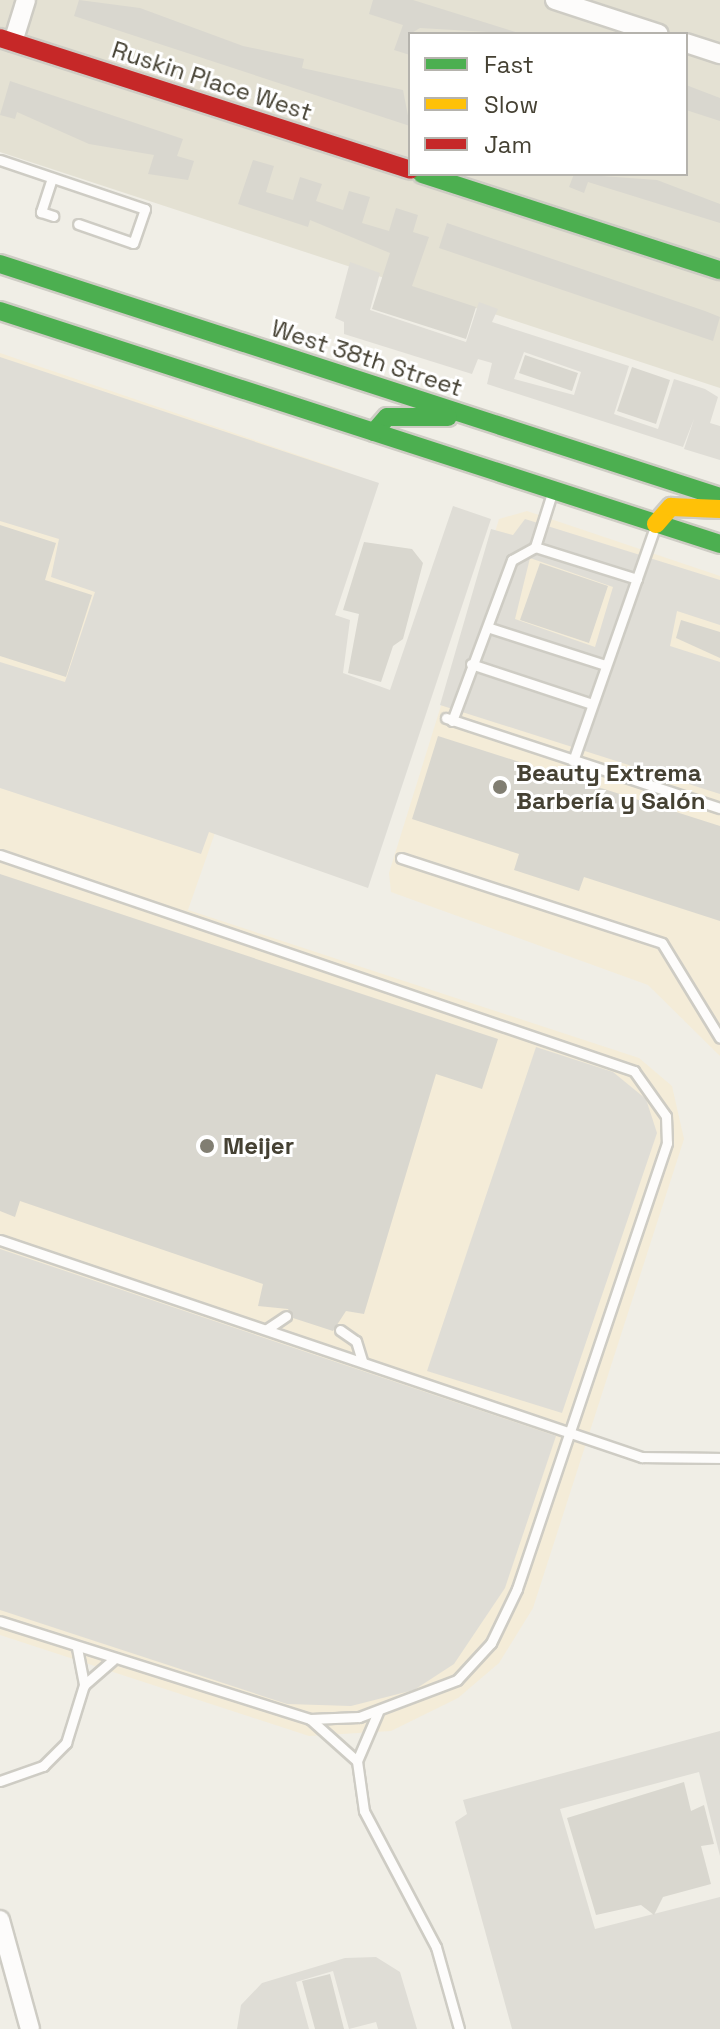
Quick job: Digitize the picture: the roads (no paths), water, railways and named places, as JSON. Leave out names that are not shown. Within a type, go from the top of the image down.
[{"type":"main road","name":"Ruskin Place West","points":[[6,40],[408,169]]},
{"type":"main road","points":[[428,176],[720,270]]},
{"type":"main road","name":"West 38th Street","points":[[0,264],[720,497]]},
{"type":"main road","points":[[0,311],[720,544]]},
{"type":"main road","points":[[374,432],[387,417],[466,416]]},
{"type":"main road","points":[[656,524],[671,507],[720,509]]},
{"type":"street","points":[[6,40],[26,0]]},
{"type":"street","points":[[555,0],[653,32]]},
{"type":"street","points":[[688,44],[720,54]]},
{"type":"street","points":[[0,1920],[30,2029]]},
{"type":"lane","points":[[0,160],[145,209],[133,243],[78,224]]},
{"type":"lane","points":[[52,178],[41,212],[53,216]]},
{"type":"lane","points":[[553,490],[535,547],[512,560],[490,628],[471,664],[449,720],[720,808]]},
{"type":"lane","points":[[573,761],[656,524]]},
{"type":"lane","points":[[535,547],[637,579]]},
{"type":"lane","points":[[490,628],[605,665]]},
{"type":"lane","points":[[471,664],[592,704]]},
{"type":"lane","points":[[0,855],[634,1071],[666,1116],[667,1143],[572,1430],[491,1643],[457,1680],[378,1712],[310,1719],[113,1660],[0,1621]]},
{"type":"lane","points":[[401,858],[662,943],[720,1038]]},
{"type":"lane","points":[[0,1240],[657,1460],[720,1458]]},
{"type":"lane","points":[[267,1329],[286,1316]]},
{"type":"lane","points":[[340,1330],[356,1341],[362,1361]]},
{"type":"lane","points":[[0,1781],[43,1766],[66,1743],[84,1685],[77,1648]]},
{"type":"lane","points":[[84,1685],[113,1660]]},
{"type":"lane","points":[[378,1712],[357,1761],[364,1811],[436,1947],[459,2029]]},
{"type":"lane","points":[[310,1719],[357,1761]]},
{"type":"place","name":"Beauty Extrema Barbería y Salón","points":[[500,787]]},
{"type":"place","name":"Meijer","points":[[207,1146]]}]
